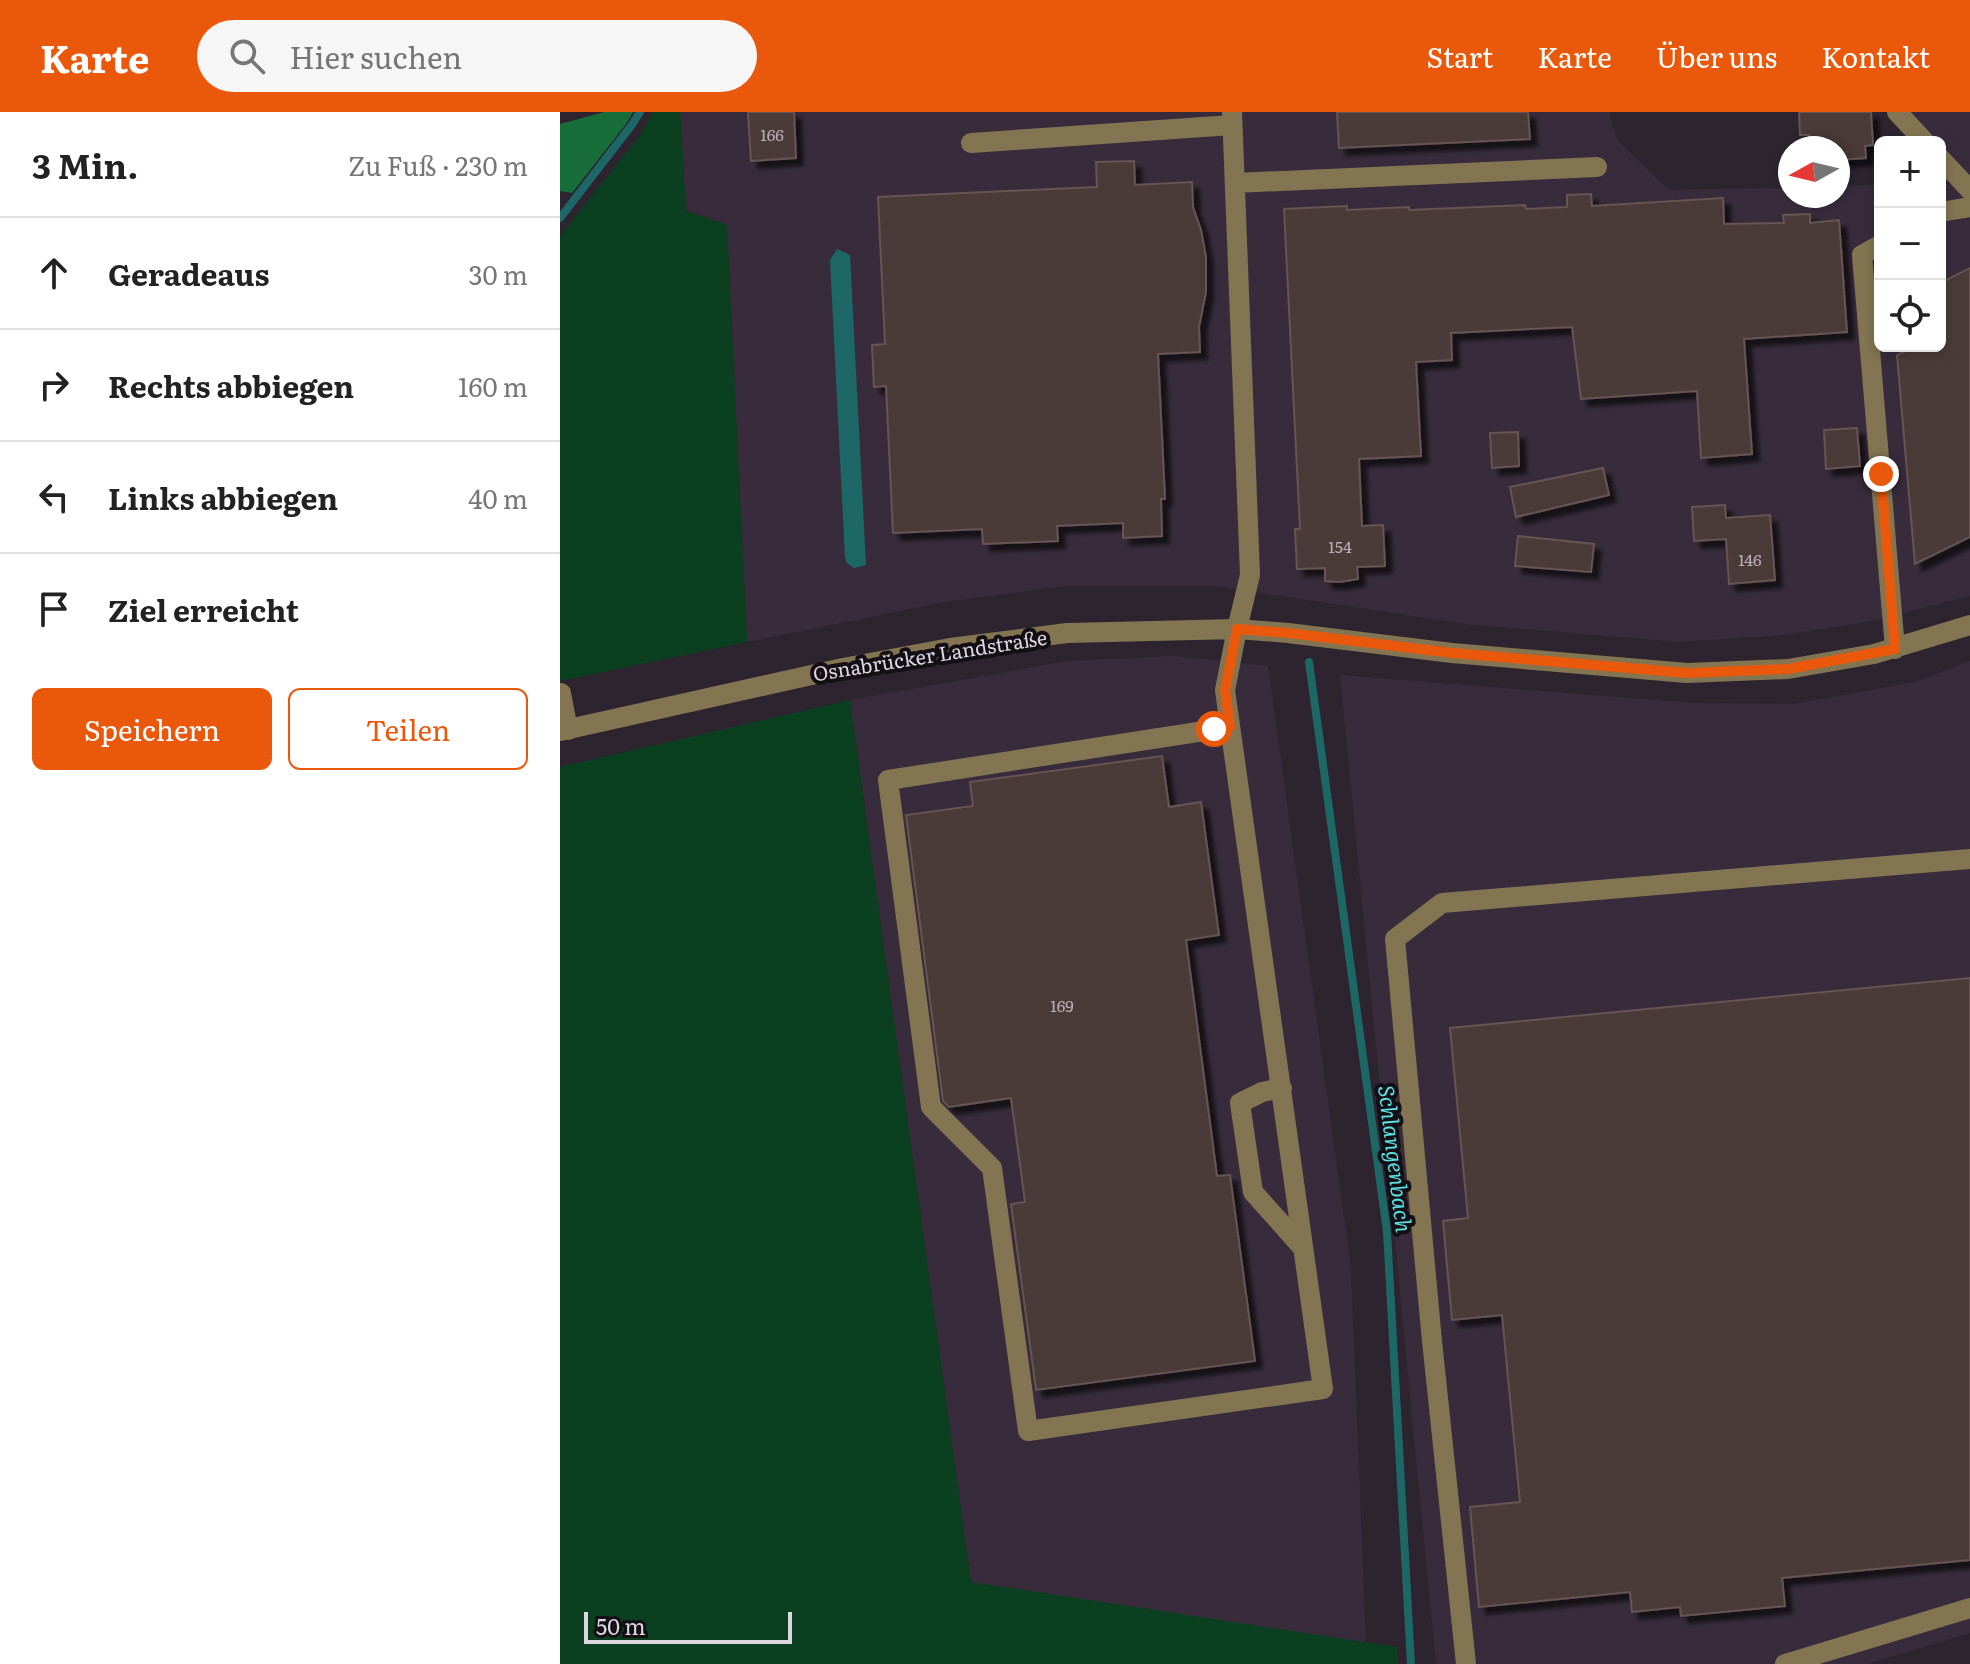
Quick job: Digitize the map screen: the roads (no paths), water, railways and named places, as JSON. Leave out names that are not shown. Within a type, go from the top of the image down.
[{"type":"street","points":[[1897,112],[1919,136]]},
{"type":"street","points":[[971,143],[1232,119],[1250,575],[1225,690],[1323,1389],[1028,1431],[992,1168],[931,1107],[888,780],[1230,727]]},
{"type":"street","points":[[1946,164],[1966,186]]},
{"type":"street","points":[[1235,183],[1597,167]]},
{"type":"street","points":[[1946,211],[1970,207]]},
{"type":"street","points":[[1874,248],[1862,255],[1895,649]]},
{"type":"street","name":"Osnabrücker Landstraße","points":[[564,730],[843,668],[950,648],[1067,633],[1237,629],[1452,653],[1687,673],[1788,669],[1895,649],[1970,625]]},
{"type":"street","points":[[561,693],[564,730]]},
{"type":"street","points":[[1466,1664],[1395,939],[1442,903],[1970,859]]},
{"type":"street","points":[[1282,1088],[1262,1092],[1240,1103],[1253,1192],[1303,1247]]},
{"type":"street","points":[[1785,1664],[1970,1608]]},
{"type":"waterway","points":[[560,218],[640,112]]},
{"type":"waterway","name":"Schlangenbach","points":[[1309,662],[1387,1232],[1411,1664]]}]
